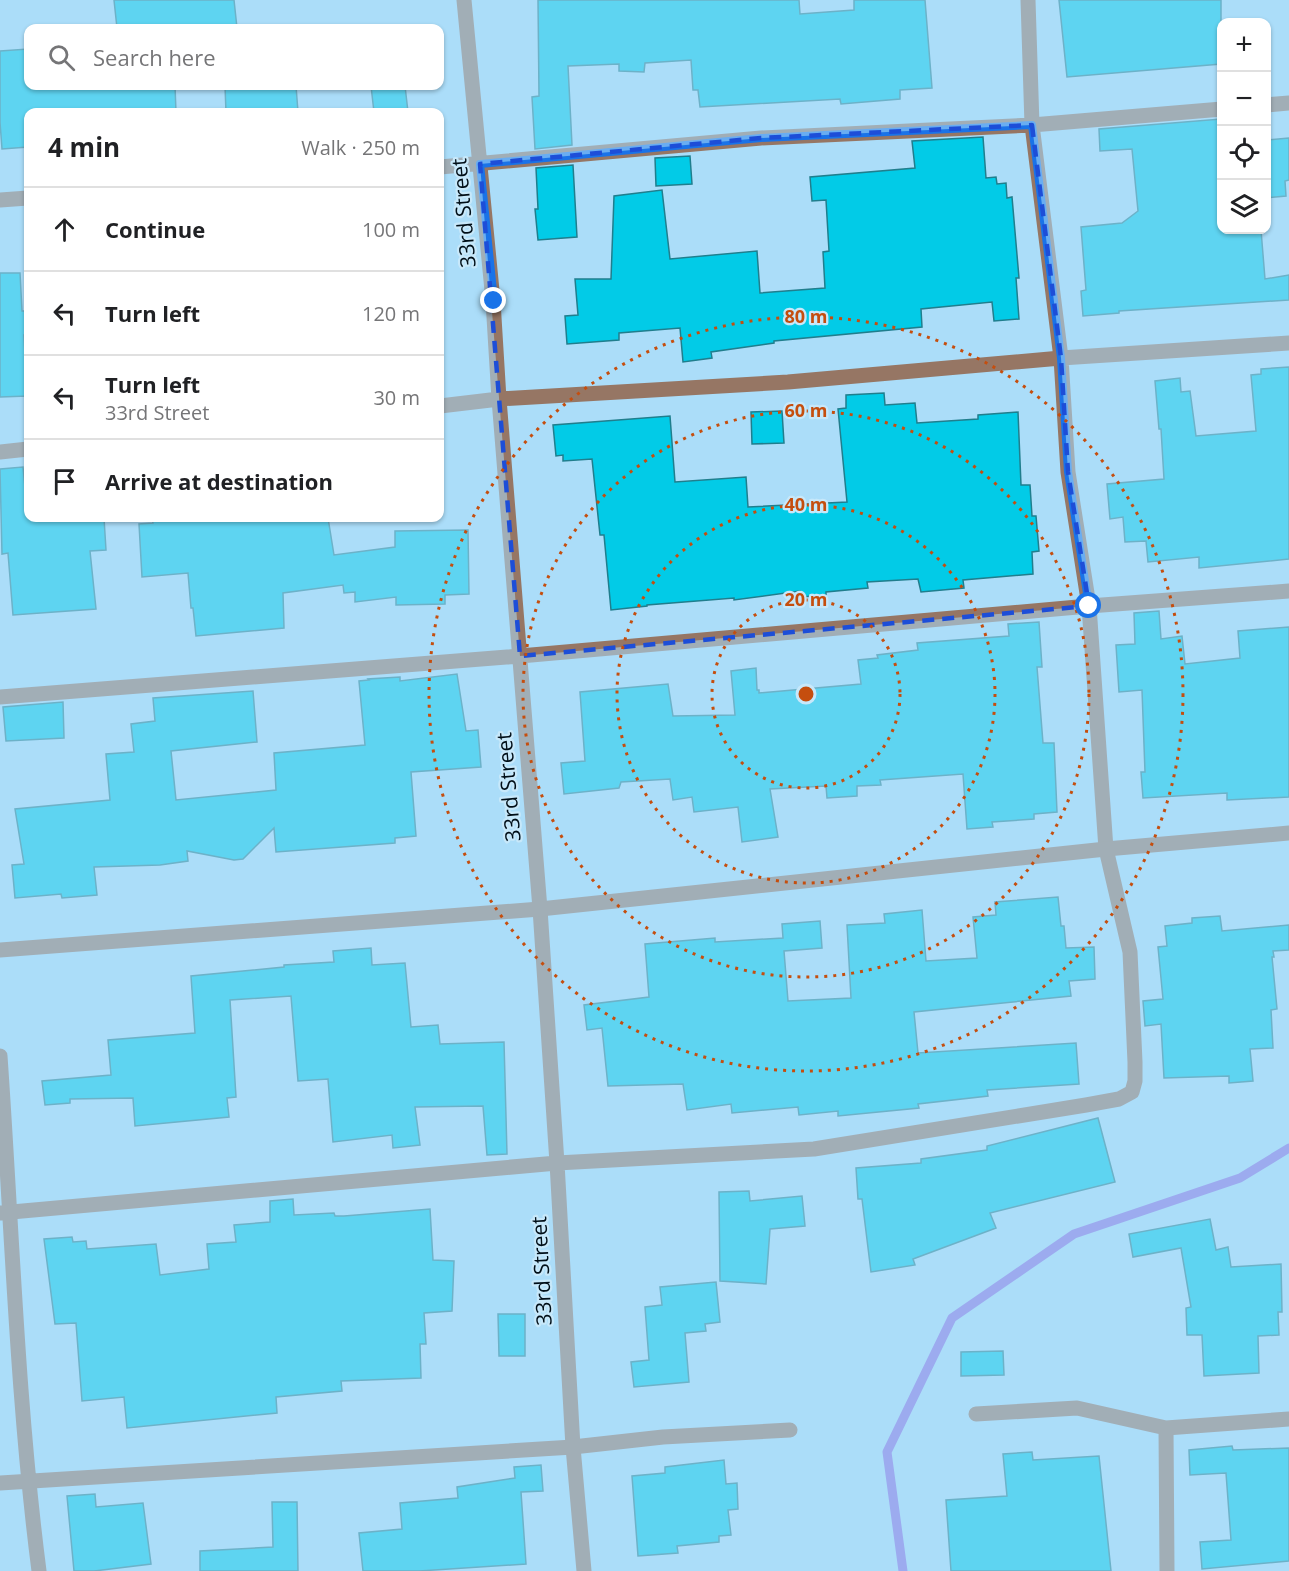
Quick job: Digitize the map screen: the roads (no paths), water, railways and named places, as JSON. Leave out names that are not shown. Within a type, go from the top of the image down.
[{"type":"street","name":"33rd Street","points":[[464,0],[494,301],[499,399],[540,909],[573,1447],[584,1571]]},
{"type":"street","points":[[5,1213],[557,1163],[814,1149],[1097,1103],[1119,1099],[1132,1092],[1135,1071],[1130,952],[1106,849],[1089,606],[1068,472],[1061,358],[1032,125],[1028,0]]},
{"type":"street","points":[[1271,105],[1289,103]]},
{"type":"street","points":[[444,167],[761,138],[1032,125],[1217,109]]},
{"type":"street","points":[[0,200],[24,198]]},
{"type":"street","points":[[444,406],[499,399],[788,382],[1061,358],[1289,343]]},
{"type":"street","points":[[0,452],[24,449]]},
{"type":"street","points":[[0,697],[1289,591]]},
{"type":"street","points":[[0,950],[540,909],[1106,849],[1289,832]]},
{"type":"street","points":[[0,1056],[5,1213],[28,1481],[39,1571]]},
{"type":"street","points":[[976,1414],[1077,1408],[1166,1428],[1289,1419]]},
{"type":"street","points":[[1166,1428],[1167,1571]]},
{"type":"street","points":[[0,1484],[573,1447],[663,1437],[790,1430]]},
{"type":"waterway","points":[[903,1571],[887,1452],[952,1318],[1074,1234],[1240,1178],[1289,1148]]}]
